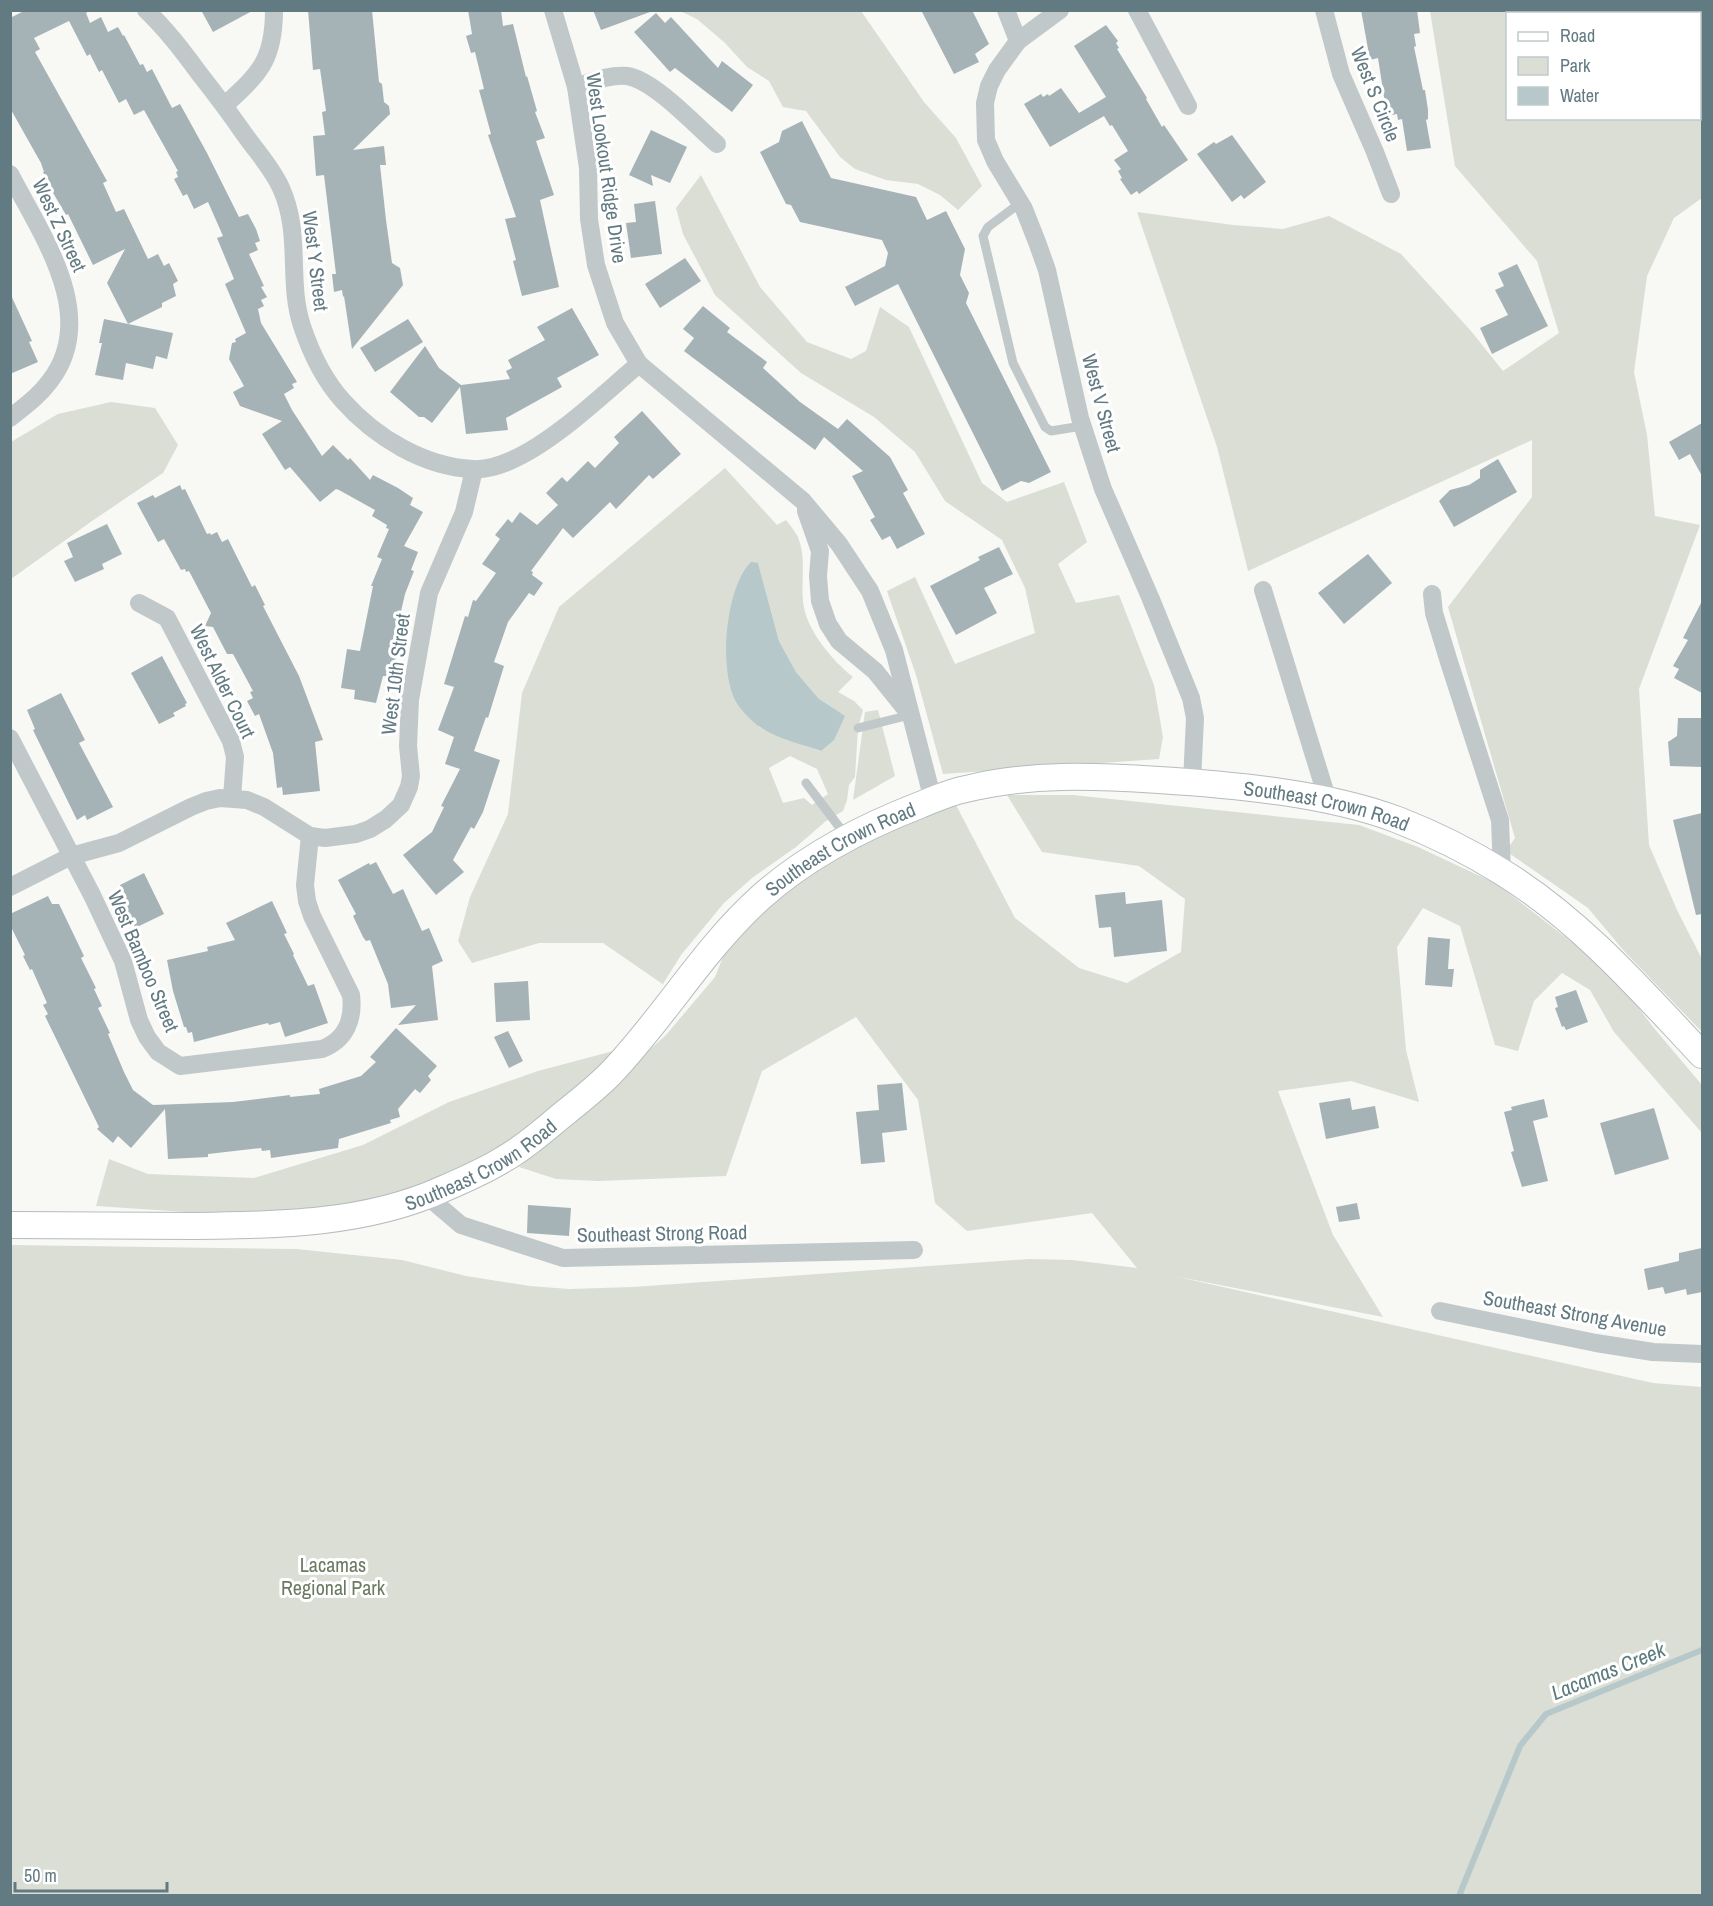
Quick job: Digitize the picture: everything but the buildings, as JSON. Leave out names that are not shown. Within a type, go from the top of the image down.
[{"type":"street","name":"West Y Street","points":[[146,10],[167,30],[225,105],[281,188],[294,232],[296,294],[301,324],[326,379],[359,418],[399,446],[441,464],[474,470]]},
{"type":"street","points":[[225,105],[259,70],[269,53],[274,33],[274,10]]},
{"type":"street","name":"West Lookout Ridge Drive","points":[[553,10],[576,87],[588,168],[589,219],[596,266],[615,323],[639,364],[803,501],[839,543],[870,591],[894,650],[933,800]]},
{"type":"street","points":[[1006,10],[1018,41]]},
{"type":"street","name":"West V Street","points":[[1060,10],[1018,41],[1004,57],[989,86],[985,104],[986,140],[995,161],[1020,203],[1037,242],[1047,270],[1082,426],[1103,489],[1191,698],[1195,718],[1192,782]]},
{"type":"street","points":[[1137,10],[1188,106]]},
{"type":"street","name":"West S Circle","points":[[1324,10],[1341,74],[1375,152],[1390,194]]},
{"type":"street","points":[[576,87],[604,78],[628,76],[650,86],[666,98],[717,144]]},
{"type":"street","name":"West Z Street","points":[[10,174],[61,274],[68,297],[70,324],[64,354],[52,379],[38,396],[10,418]]},
{"type":"street","points":[[474,470],[512,460],[543,443],[639,364]]},
{"type":"street","name":"West 10th Street","points":[[310,836],[340,836],[370,829],[393,813],[405,797],[411,776],[408,746],[410,699],[429,593],[464,512],[474,470]]},
{"type":"street","name":"West Lookout Ridge Drive","points":[[803,501],[820,551],[818,576],[820,601],[828,624],[839,641],[875,671],[910,715]]},
{"type":"street","points":[[1263,590],[1328,801]]},
{"type":"street","points":[[1432,594],[1434,613],[1500,820],[1502,872]]},
{"type":"street","name":"West Alder Court","points":[[139,603],[167,618],[231,741],[235,765],[232,798]]},
{"type":"street","name":"West Bamboo Street","points":[[10,738],[123,961],[139,1020],[147,1036],[158,1052],[180,1066],[322,1049],[333,1045],[348,1027],[352,1008],[351,995],[312,916],[307,900],[305,885],[310,836]]},
{"type":"street","name":"Southeast Crown Road","points":[[10,1225],[165,1226],[296,1223],[348,1216],[396,1206],[426,1196],[503,1160],[588,1094],[617,1065],[719,939],[761,897],[794,871],[879,821],[963,789],[1003,781],[1054,777],[1192,782],[1260,789],[1328,801],[1395,819],[1449,843],[1502,872],[1550,905],[1600,949],[1702,1055]]},
{"type":"street","points":[[10,887],[71,856],[119,843],[206,801],[232,798],[247,800],[264,807],[310,836]]},
{"type":"street","name":"Southeast Strong Road","points":[[426,1196],[461,1225],[563,1258],[914,1250]]},
{"type":"street","name":"Southeast Strong Avenue","points":[[1440,1311],[1596,1343],[1653,1352],[1702,1354]]},
{"type":"lane","points":[[1020,203],[988,227],[983,236],[1013,363],[1045,427],[1051,431],[1082,426]]},
{"type":"lane","points":[[858,728],[910,715]]},
{"type":"lane","points":[[806,783],[848,838]]},
{"type":"green space","points":[[680,11],[861,11],[924,102],[956,138],[982,186],[958,210],[940,195],[918,184],[886,180],[855,169],[840,157],[806,111],[783,107],[769,81],[747,67],[725,43],[697,19]]},
{"type":"green space","points":[[1430,11],[1608,12],[1506,12],[1506,120],[1701,120],[1702,20],[1702,198],[1674,218],[1647,276],[1634,372],[1647,435],[1655,516],[1700,525],[1639,689],[1649,845],[1677,910],[1702,959],[1702,1032],[1624,951],[1588,908],[1506,851],[1515,838],[1448,607],[1532,497],[1532,440],[1248,571],[1217,447],[1137,212],[1233,225],[1283,229],[1329,216],[1401,254],[1471,331],[1503,371],[1559,333],[1537,261],[1455,166]]},
{"type":"green space","points":[[701,175],[760,287],[807,342],[851,359],[866,351],[880,307],[909,327],[982,483],[1007,502],[1064,482],[1087,542],[1058,564],[1076,603],[1119,595],[1154,685],[1163,737],[1159,759],[943,774],[916,675],[887,591],[915,577],[955,664],[1035,633],[1025,588],[1002,540],[945,501],[915,452],[874,417],[801,373],[715,295],[683,234],[676,208]]},
{"type":"green space","points":[[111,402],[155,408],[178,445],[163,473],[11,579],[11,442],[58,414]]},
{"type":"green space","points":[[725,468],[777,525],[786,520],[797,535],[802,555],[805,612],[814,633],[828,653],[853,677],[838,692],[854,701],[863,710],[858,728],[855,777],[849,785],[843,811],[826,821],[796,847],[752,878],[724,903],[681,955],[664,985],[603,943],[539,943],[472,963],[458,941],[470,897],[508,814],[522,693],[559,607]],"holes":[[[758,563],[779,641],[796,672],[819,699],[820,751],[759,727]],[[790,756],[817,769],[828,794],[812,805],[804,798],[783,803],[769,768]]]},
{"type":"green space","points":[[878,710],[895,776],[853,800],[865,712]]},
{"type":"green space","name":"Lacamas Regional Park","points":[[1007,795],[1073,795],[1359,825],[1418,847],[1497,884],[1613,974],[1653,1027],[1702,1085],[1702,1133],[1614,1032],[1590,990],[1562,973],[1534,1001],[1518,1051],[1495,1045],[1460,926],[1423,908],[1397,947],[1406,1050],[1419,1102],[1351,1081],[1278,1091],[1333,1235],[1383,1317],[1174,1276],[1653,1383],[1702,1387],[1702,1895],[11,1896],[11,1245],[296,1249],[402,1260],[466,1276],[530,1286],[569,1289],[633,1287],[1029,1259],[1072,1260],[1137,1268],[1092,1213],[967,1231],[935,1203],[918,1100],[856,1017],[762,1071],[726,1176],[598,1181],[556,1179],[519,1167],[666,1035],[715,977],[726,949],[798,881],[883,832],[956,805],[1015,918],[1079,968],[1127,983],[1181,952],[1185,899],[1139,866],[1042,852]]},
{"type":"green space","points":[[617,1050],[558,1107],[472,1166],[372,1202],[231,1215],[96,1206],[109,1159],[148,1174],[254,1178],[363,1145],[449,1102],[538,1071]]},
{"type":"water","points":[[751,562],[758,563],[779,641],[796,672],[819,699],[845,716],[834,740],[821,751],[767,731],[757,725],[735,700],[727,669],[727,629],[735,590],[742,574]]},
{"type":"waterway","name":"Lacamas Creek","points":[[1459,1896],[1520,1746],[1546,1714],[1702,1650]]}]
